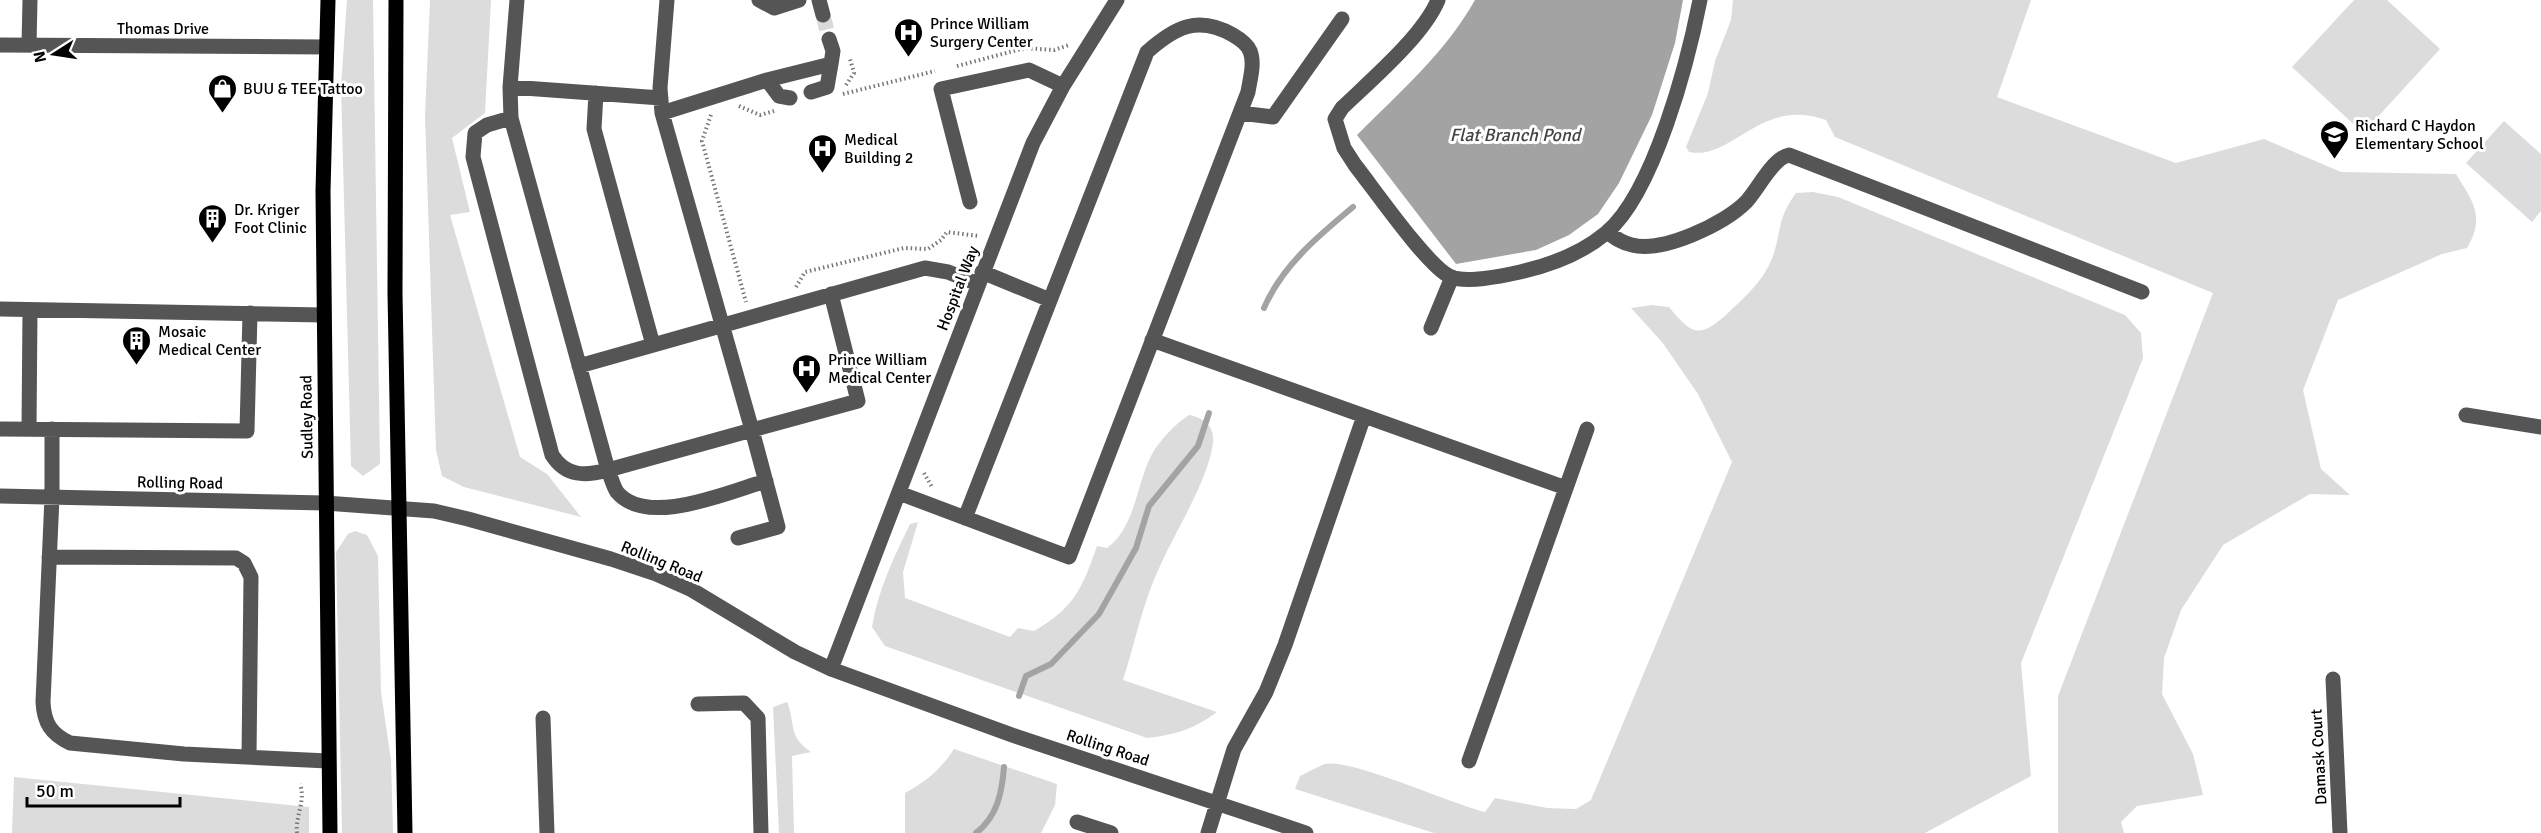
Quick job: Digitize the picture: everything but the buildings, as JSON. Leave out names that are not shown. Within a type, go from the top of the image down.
[{"type":"main road","name":"Sudley Road","points":[[328,0],[325,47],[323,315],[330,833]]},
{"type":"main road","points":[[396,0],[395,293],[405,833]]},
{"type":"street","points":[[29,45],[30,0]]},
{"type":"street","points":[[517,0],[510,87],[511,118],[608,470],[616,491],[630,502],[658,509],[766,481]]},
{"type":"street","points":[[668,0],[661,106],[778,527],[738,538]]},
{"type":"street","points":[[759,0],[774,8],[799,0]]},
{"type":"street","name":"Hospital Way","points":[[831,669],[1033,142],[1063,86],[1117,0]]},
{"type":"street","points":[[1438,0],[1433,12],[1416,32],[1342,108],[1335,119],[1344,148],[1355,165],[1432,262],[1452,278],[1488,278],[1545,266],[1576,254],[1607,232],[1638,189],[1654,156],[1683,69],[1700,0]]},
{"type":"street","points":[[1240,113],[1273,117],[1342,19]]},
{"type":"street","points":[[898,493],[1069,557],[1248,92],[1253,62],[1250,49],[1241,40],[1203,23],[1185,27],[1164,37],[1147,52],[966,518]]},
{"type":"street","points":[[811,92],[827,87],[832,51],[829,39]]},
{"type":"street","name":"Thomas Drive","points":[[0,45],[325,47]]},
{"type":"street","points":[[510,87],[596,93],[661,106],[831,64]]},
{"type":"street","points":[[970,202],[941,89],[1029,70],[1063,86]]},
{"type":"street","points":[[767,80],[786,103]]},
{"type":"street","points":[[596,93],[594,129],[652,345]]},
{"type":"street","points":[[511,118],[487,125],[475,133],[473,157],[552,455],[559,466],[585,476],[858,401],[831,294]]},
{"type":"street","points":[[1607,232],[1632,246],[1651,247],[1714,225],[1746,202],[1764,181],[1776,160],[1789,155],[2142,292]]},
{"type":"street","points":[[579,366],[925,268],[980,278],[1050,300]]},
{"type":"street","points":[[1431,328],[1452,278]]},
{"type":"street","points":[[0,309],[323,315]]},
{"type":"street","points":[[29,429],[30,310]]},
{"type":"street","points":[[0,429],[247,431],[250,313]]},
{"type":"street","points":[[1152,340],[1566,488]]},
{"type":"street","points":[[2466,415],[2541,427]]},
{"type":"street","points":[[1208,833],[1234,749],[1266,692],[1285,645],[1364,416]]},
{"type":"street","points":[[52,429],[52,497],[43,702],[44,716],[49,728],[58,737],[70,743],[328,761]]},
{"type":"street","points":[[1468,761],[1587,429]]},
{"type":"street","name":"Rolling Road","points":[[0,496],[325,503],[434,511],[468,519],[656,574],[692,591],[795,652],[831,669],[1012,735],[1306,833]]},
{"type":"street","points":[[49,557],[236,558],[244,562],[251,577],[249,757]]},
{"type":"street","name":"Damask Court","points":[[2333,679],[2340,833]]},
{"type":"street","points":[[698,704],[744,704],[758,718],[761,833]]},
{"type":"street","points":[[543,718],[547,833]]},
{"type":"street","points":[[1077,822],[1110,833]]},
{"type":"path","points":[[949,68],[1025,48],[1054,50],[1070,44]]},
{"type":"path","points":[[838,95],[938,70]]},
{"type":"path","points":[[729,107],[737,105],[760,115],[786,103]]},
{"type":"path","points":[[713,110],[702,141],[747,306],[756,303]]},
{"type":"path","points":[[794,292],[804,272],[904,248],[928,249],[941,240],[947,232],[981,236],[994,241]]},
{"type":"path","points":[[297,833],[297,819],[302,808],[300,784]]},
{"type":"shaded area","points":[[347,0],[373,0],[380,464],[363,476],[351,466],[341,86]]},
{"type":"shaded area","points":[[430,0],[491,0],[485,113],[452,138],[470,212],[450,215],[520,457],[547,474],[581,517],[464,487],[442,476],[436,450],[425,116]]},
{"type":"shaded area","points":[[1733,0],[2031,0],[1997,97],[2176,163],[2264,139],[2341,172],[2456,174],[2468,193],[2476,219],[2467,248],[2442,254],[2338,300],[2303,390],[2321,469],[2350,495],[2310,494],[2223,545],[2181,610],[2164,658],[2162,694],[2193,754],[2203,795],[2137,806],[2121,822],[2124,833],[2058,833],[2058,696],[2213,293],[1835,137],[1826,120],[1803,115],[1783,116],[1765,122],[1719,147],[1705,152],[1689,152],[1686,147],[1708,93],[1715,61],[1731,20]]},
{"type":"shaded area","points":[[2354,0],[2387,0],[2440,49],[2363,133],[2292,67]]},
{"type":"shaded area","points":[[2504,121],[2541,154],[2541,211],[2532,222],[2466,163]]},
{"type":"shaded area","points":[[1813,192],[1838,197],[2125,315],[2141,333],[2143,358],[2021,663],[2031,776],[1925,833],[1434,833],[1295,789],[1300,776],[1325,764],[1338,764],[1378,774],[1485,812],[1495,798],[1547,808],[1576,809],[1591,800],[1732,462],[1698,394],[1662,342],[1631,308],[1652,305],[1669,307],[1684,323],[1696,330],[1702,330],[1717,322],[1755,287],[1766,271],[1774,253],[1783,216],[1796,193]]},
{"type":"shaded area","points":[[1189,415],[1199,418],[1210,427],[1213,443],[1210,458],[1198,489],[1154,579],[1123,680],[1217,712],[1184,730],[1147,738],[885,646],[872,627],[887,574],[910,524],[918,522],[903,572],[905,598],[1010,637],[1018,628],[1034,631],[1059,614],[1075,596],[1097,546],[1107,548],[1124,529],[1151,456],[1168,433]]},
{"type":"shaded area","points":[[355,531],[367,535],[378,556],[381,692],[391,760],[393,833],[342,833],[336,552],[348,534]]},
{"type":"shaded area","points":[[787,702],[795,735],[811,752],[792,756],[794,833],[779,833],[773,707]]},
{"type":"shaded area","points":[[954,749],[1057,784],[1055,805],[1041,833],[905,833],[905,793],[933,774]]},
{"type":"shaded area","points":[[14,777],[309,807],[309,833],[12,833]]},
{"type":"water","name":"Flat Branch Pond","points":[[1475,0],[1683,0],[1675,43],[1652,115],[1619,183],[1598,214],[1569,235],[1536,250],[1456,264],[1357,135],[1436,55]]},
{"type":"waterway","points":[[1264,308],[1291,265],[1314,241],[1353,207]]},
{"type":"waterway","points":[[1019,696],[1026,676],[1051,664],[1099,614],[1136,548],[1149,506],[1198,446],[1209,413]]},
{"type":"waterway","points":[[976,833],[994,812],[1002,786],[1004,767]]},
{"type":"tunnel","points":[[823,15],[829,39]]},
{"type":"place","name":"Prince William Surgery Center","points":[[909,58]]},
{"type":"place","name":"BUU & TEE Tattoo","points":[[222,114]]},
{"type":"place","name":"Richard C Haydon Elementary School","points":[[2334,160]]},
{"type":"place","name":"Medical Building 2","points":[[823,174]]},
{"type":"place","name":"Dr. Kriger Foot Clinic","points":[[213,244]]},
{"type":"place","name":"Mosaic Medical Center","points":[[137,366]]},
{"type":"place","name":"Prince William Medical Center","points":[[807,394]]}]
